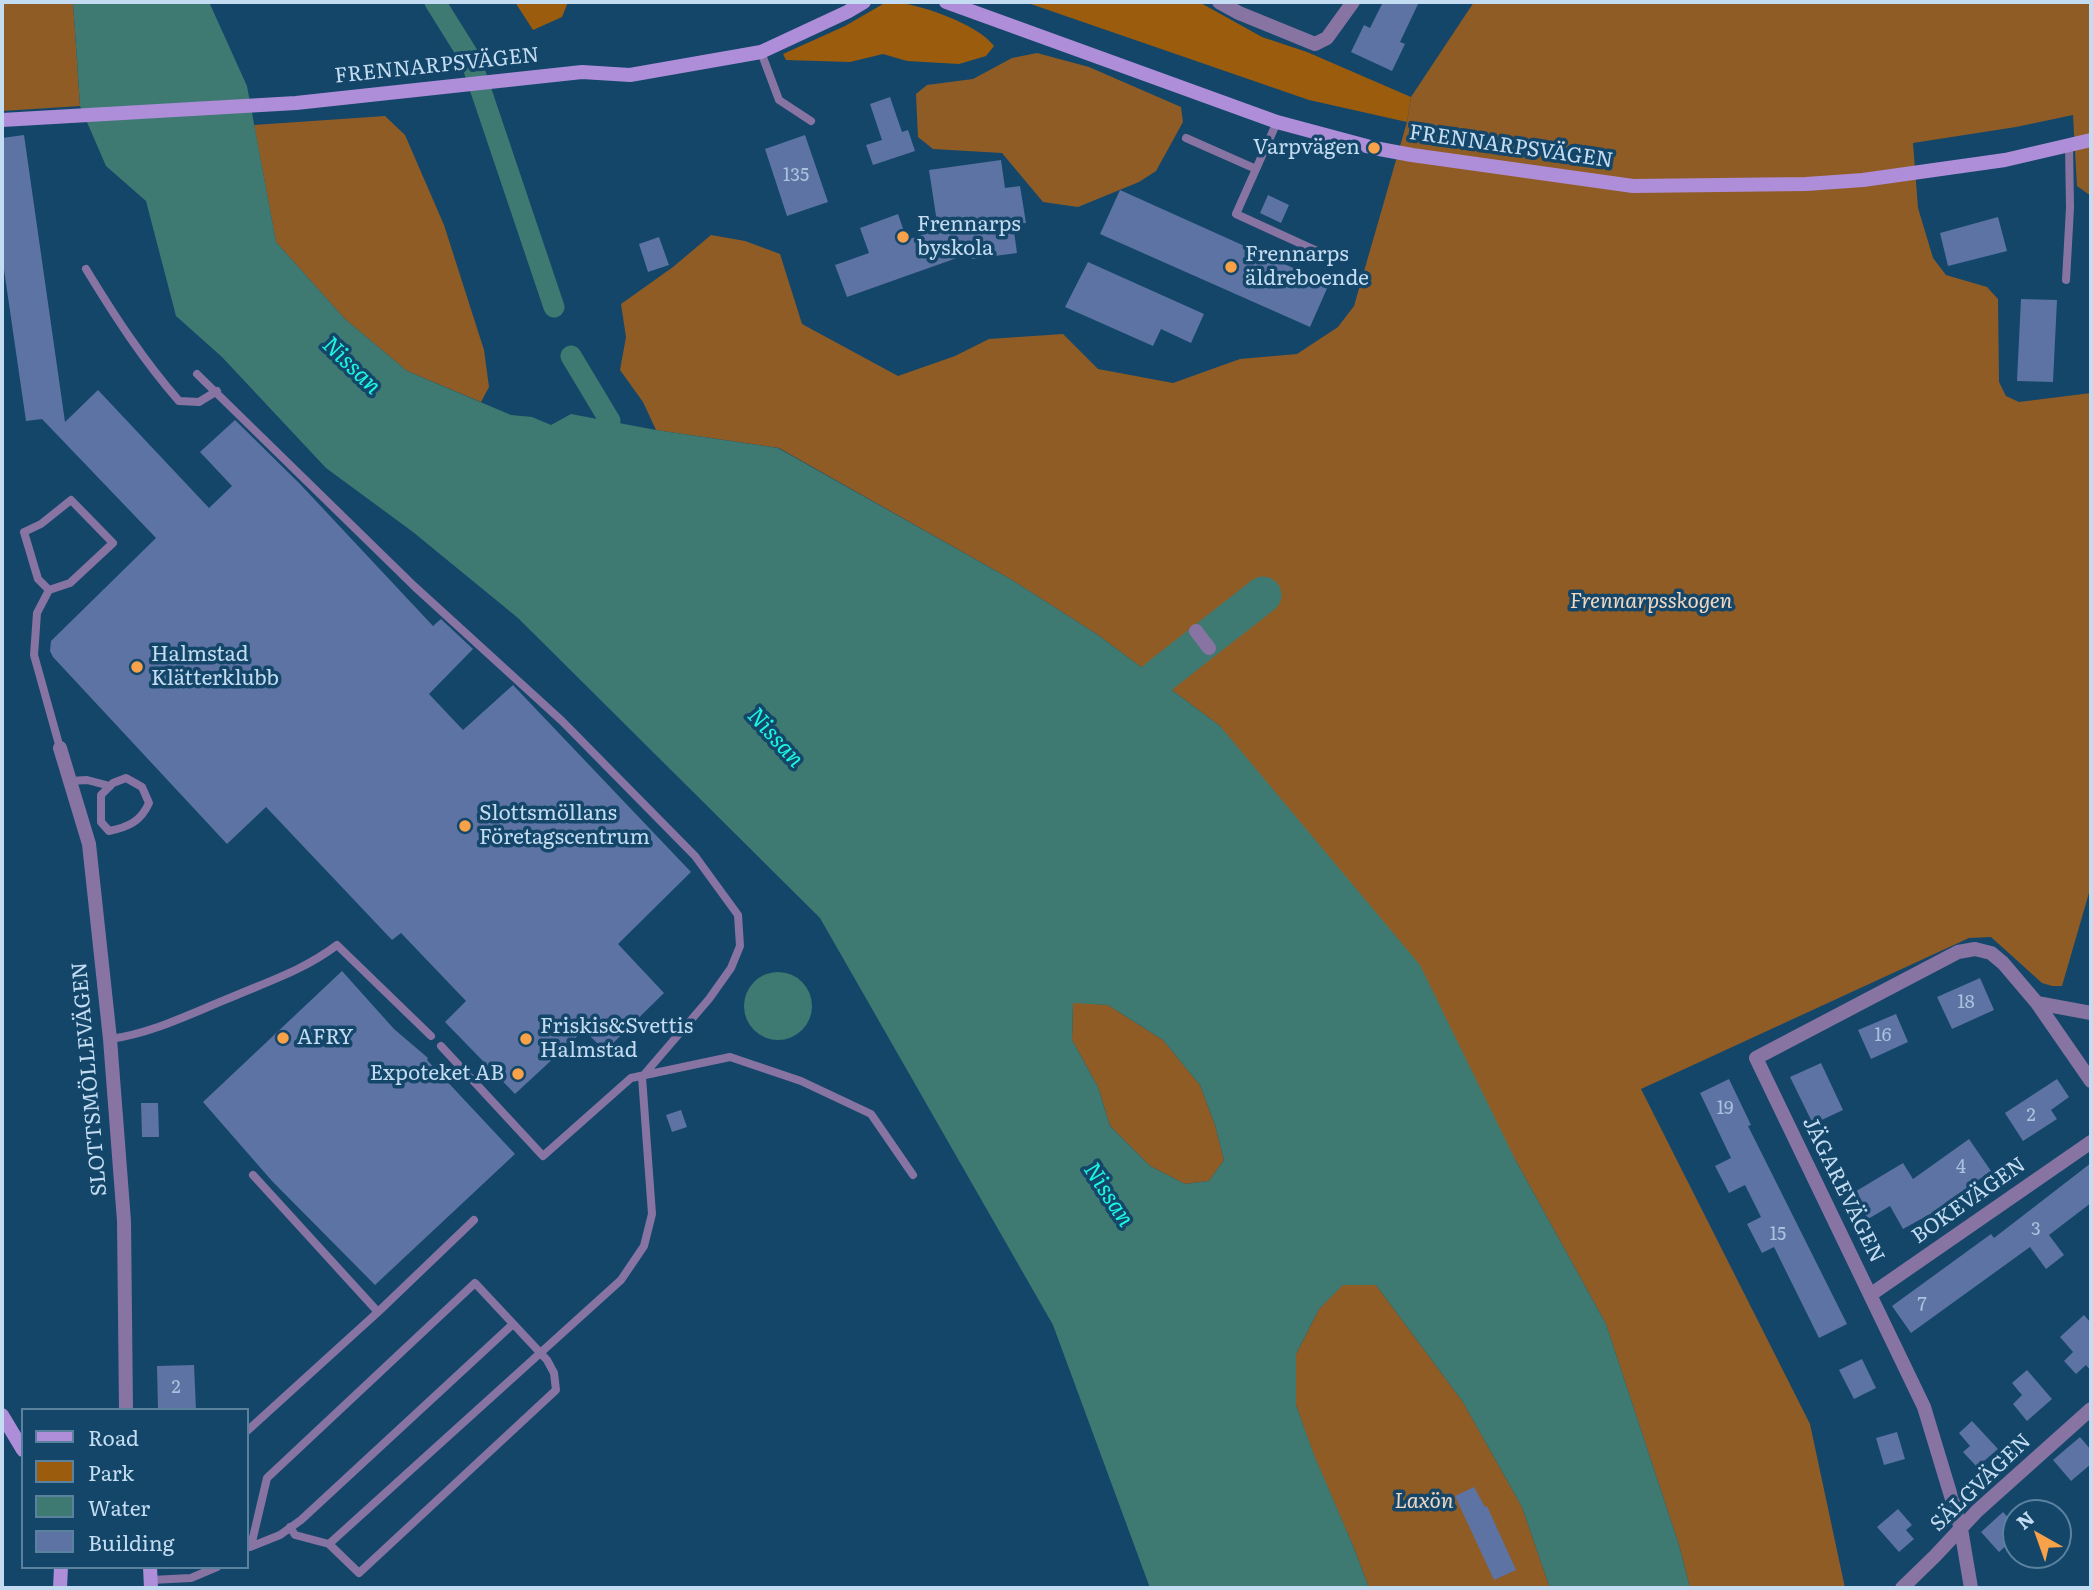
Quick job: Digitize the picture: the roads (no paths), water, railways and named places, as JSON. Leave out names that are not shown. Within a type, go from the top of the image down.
[{"type":"street","name":"FRENNARPSVÄGEN","points":[[2,120],[296,103],[582,72],[631,75],[761,52],[864,2]]},
{"type":"street","name":"FRENNARPSVÄGEN","points":[[946,2],[1277,122],[1374,148],[1633,186],[1806,184],[1863,180],[2005,160],[2091,140]]},
{"type":"street","points":[[1219,2],[1315,44],[1327,38],[1353,2]]},
{"type":"street","points":[[1196,631],[1209,649]]},
{"type":"street","name":"SLOTTSMÖLLEVÄGEN","points":[[60,748],[89,844],[110,1039],[124,1222],[126,1408]]},
{"type":"street","name":"JÄGAREVÄGEN","points":[[1971,1588],[1961,1529],[1924,1407],[1756,1058],[1958,952],[1975,949],[1991,953],[2037,1003]]},
{"type":"street","points":[[2037,1003],[2091,1013]]},
{"type":"street","points":[[2037,1003],[2091,1082]]},
{"type":"street","name":"BOKEVÄGEN","points":[[1870,1295],[2091,1142]]},
{"type":"street","name":"SÄLGVÄGEN","points":[[1902,1588],[1977,1511],[2091,1409]]},
{"type":"street","points":[[2,1415],[21,1447]]},
{"type":"street","points":[[60,1588],[61,1569]]},
{"type":"lane","points":[[761,52],[779,100],[811,121]]},
{"type":"lane","points":[[1277,122],[1236,214],[1330,257]]},
{"type":"lane","points":[[1186,138],[1256,169]]},
{"type":"lane","points":[[2066,280],[2070,208],[2069,145]]},
{"type":"lane","points":[[86,269],[138,350],[179,401],[199,402],[217,391]]},
{"type":"lane","points":[[197,374],[414,586],[562,721],[695,856],[738,915],[740,946],[731,968],[709,999],[642,1077],[652,1214],[644,1246],[621,1280],[329,1544]]},
{"type":"lane","points":[[48,590],[38,579],[24,532],[41,524],[71,500],[113,543],[70,583],[48,590],[37,613],[34,655],[60,748]]},
{"type":"lane","points":[[70,781],[87,780],[110,786],[126,778],[142,788],[149,803],[143,816],[126,827],[109,831],[101,822],[100,811],[101,795],[110,786]]},
{"type":"lane","points":[[110,1039],[160,1027],[314,962],[337,945],[431,1036]]},
{"type":"lane","points":[[441,1046],[543,1156],[631,1078],[730,1057],[801,1081],[871,1114],[913,1175]]},
{"type":"lane","points":[[254,1175],[378,1312]]},
{"type":"lane","points":[[248,1430],[474,1220]]},
{"type":"lane","points":[[249,1548],[267,1478],[475,1283],[547,1360],[554,1373],[556,1390],[359,1573],[329,1544],[295,1535],[290,1527]]},
{"type":"lane","points":[[249,1548],[280,1535],[301,1520],[513,1324]]},
{"type":"lane","points":[[150,1578],[191,1578],[212,1569]]},
{"type":"water","name":"Nissan","points":[[73,2],[209,2],[247,86],[276,242],[345,319],[407,371],[511,415],[532,417],[551,425],[571,414],[778,448],[1012,580],[1098,635],[1220,726],[1420,965],[1516,1161],[1606,1324],[1679,1545],[1690,1588],[1550,1588],[1522,1507],[1463,1402],[1376,1285],[1343,1285],[1319,1309],[1296,1354],[1296,1405],[1369,1588],[1150,1588],[1053,1325],[820,918],[518,618],[413,532],[326,468],[222,357],[176,316],[146,201],[106,166],[80,106]],"holes":[[[1073,1003],[1108,1005],[1163,1040],[1200,1085],[1224,1160],[1209,1181],[1185,1184],[1150,1166],[1110,1126],[1098,1087],[1072,1040]]]},
{"type":"water","points":[[771,972],[785,972],[797,977],[807,987],[812,1006],[807,1025],[797,1035],[785,1040],[771,1040],[759,1035],[749,1025],[744,1013],[744,999],[749,987],[759,977]]},
{"type":"waterway","points":[[435,2],[470,58],[554,307]]},
{"type":"waterway","points":[[571,356],[610,421]]},
{"type":"waterway","points":[[1157,678],[1263,595]]},
{"type":"place","name":"Varpvägen","points":[[1374,148]]},
{"type":"place","name":"Frennarps byskola","points":[[903,237]]},
{"type":"place","name":"Frennarps äldreboende","points":[[1231,267]]},
{"type":"place","name":"Halmstad Klätterklubb","points":[[137,667]]},
{"type":"place","name":"Slottsmöllans Företagscentrum","points":[[465,826]]},
{"type":"place","name":"AFRY","points":[[283,1038]]},
{"type":"place","name":"Friskis&Svettis Halmstad","points":[[526,1039]]},
{"type":"place","name":"Expoteket AB","points":[[518,1074]]},
{"type":"park label","name":"Frennarpsskogen","points":[[1651,602]]},
{"type":"park label","name":"Laxön","points":[[1424,1502]]}]
